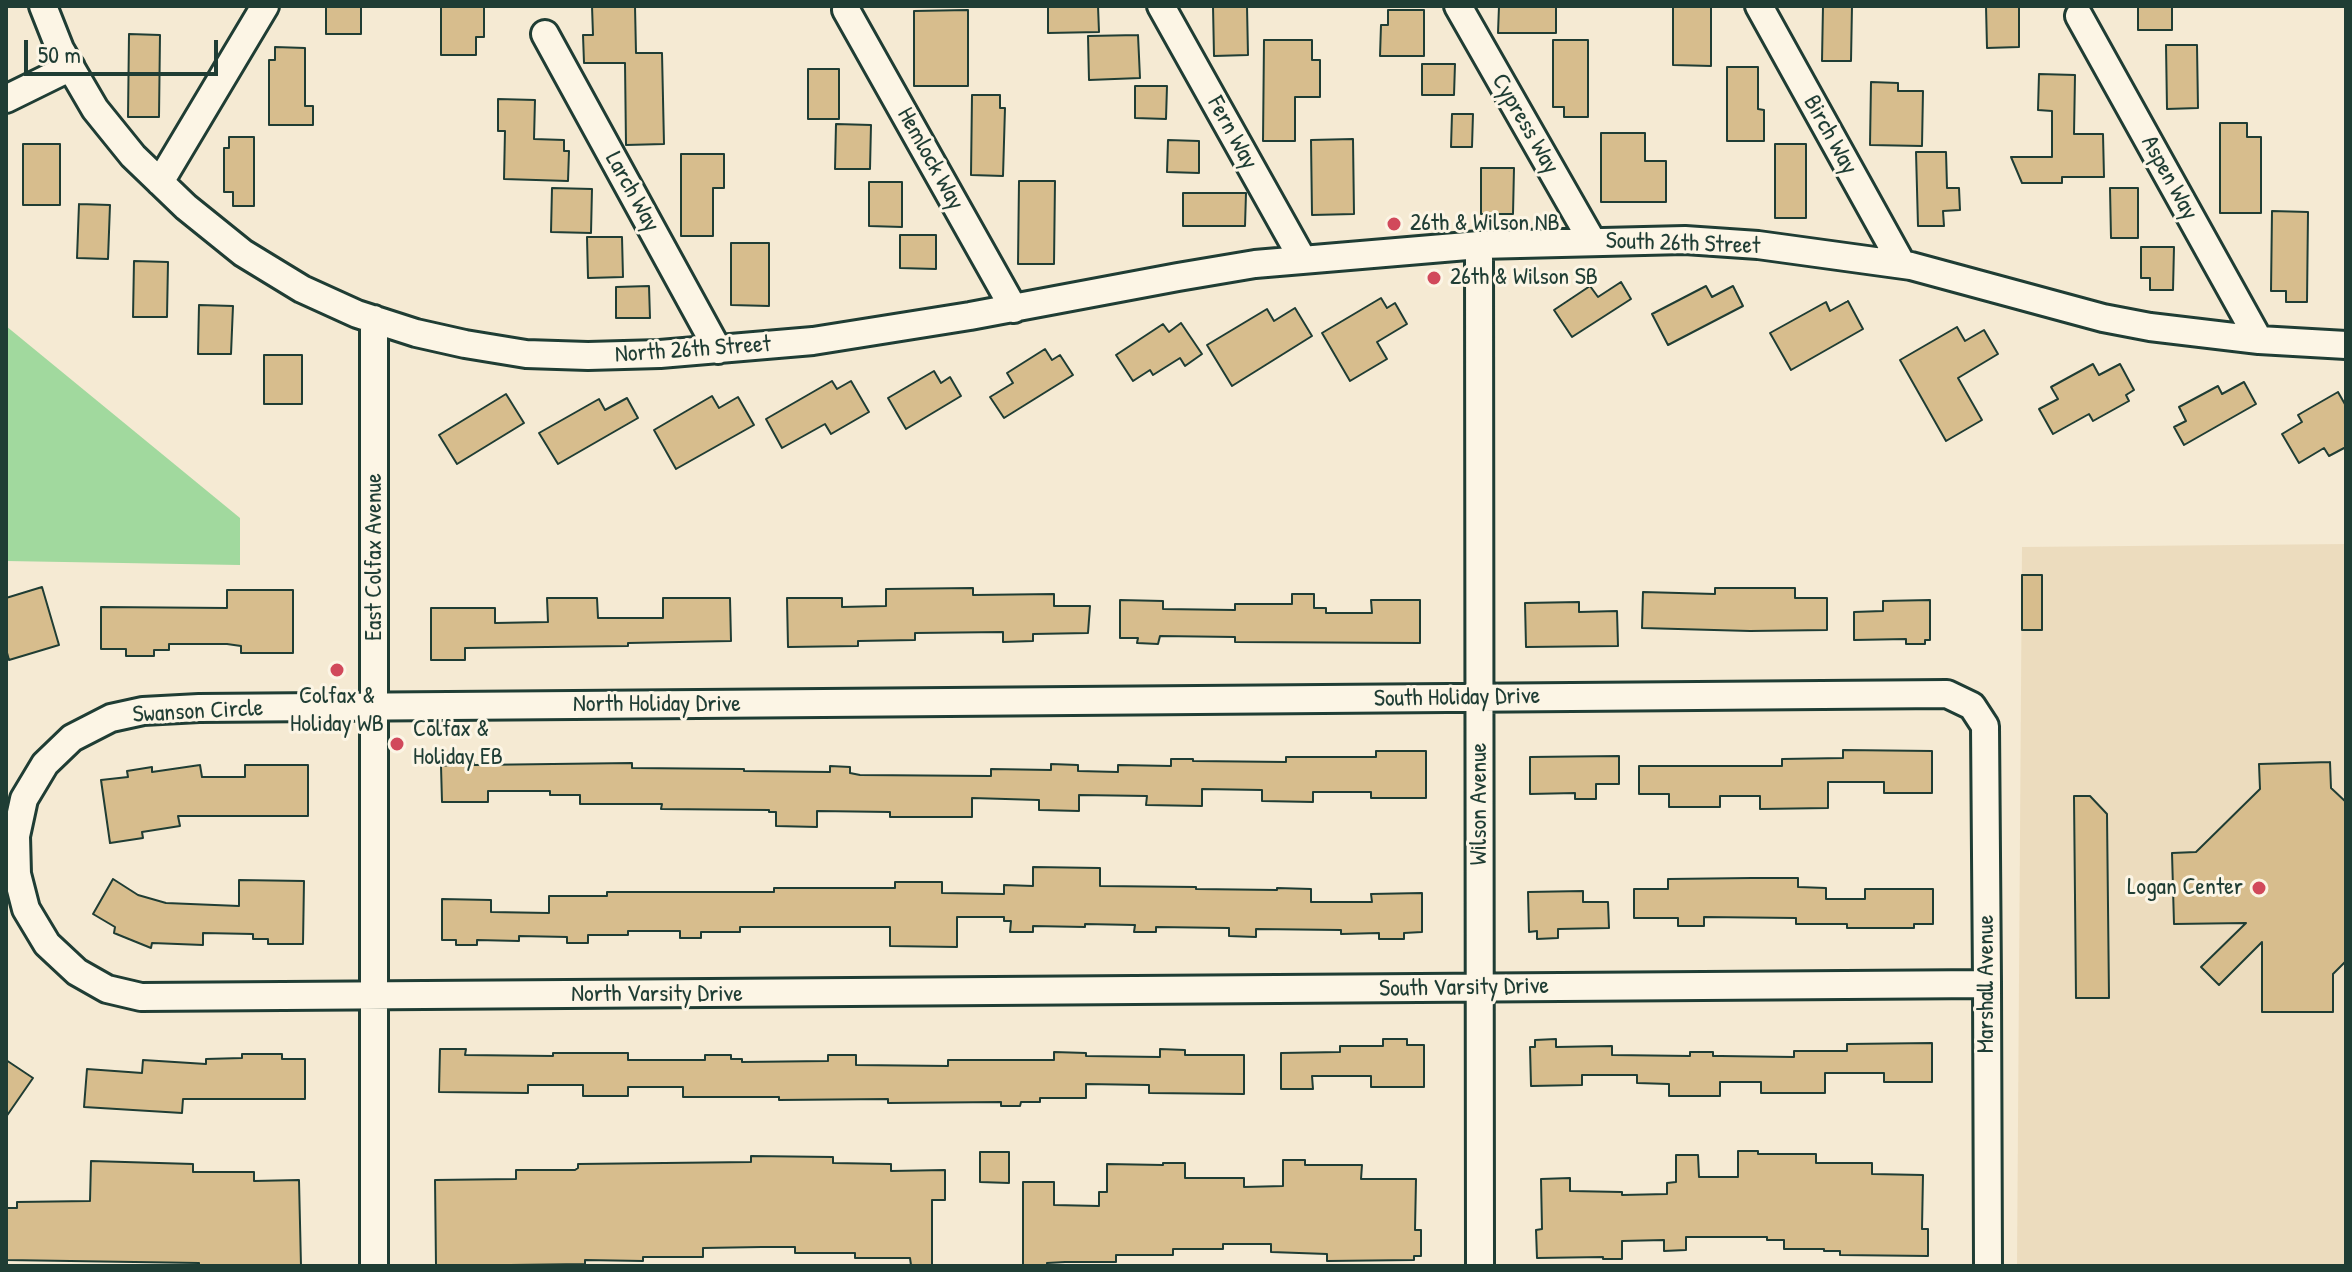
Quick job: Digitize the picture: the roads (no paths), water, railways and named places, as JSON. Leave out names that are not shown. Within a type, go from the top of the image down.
[{"type":"street","points":[[43,6],[60,49],[95,109],[133,156],[186,207],[243,253],[302,289],[374,319]]},
{"type":"street","points":[[160,182],[265,6]]},
{"type":"street","name":"Fern Way","points":[[1161,6],[1303,260]]},
{"type":"street","name":"Cypress Way","points":[[1458,6],[1592,241]]},
{"type":"street","name":"Birch Way","points":[[1759,6],[1902,264]]},
{"type":"street","name":"Hemlock Way","points":[[846,10],[1014,309]]},
{"type":"street","name":"Aspen Way","points":[[2079,16],[2259,340]]},
{"type":"street","name":"Larch Way","points":[[545,34],[718,350]]},
{"type":"street","points":[[6,99],[71,67]]},
{"type":"street","name":"South 26th Street","points":[[1014,309],[1255,264],[1479,245],[1685,240],[1758,245],[1902,264],[2103,318],[2150,327],[2259,340],[2346,345]]},
{"type":"street","name":"Wilson Avenue","points":[[1479,245],[1480,1266]]},
{"type":"street","name":"North 26th Street","points":[[374,319],[465,344],[526,354],[588,356],[718,350],[813,341],[1014,309]]},
{"type":"street","name":"East Colfax Avenue","points":[[374,319],[374,1266]]},
{"type":"street","name":"South Holiday Drive","points":[[939,703],[1947,694],[1972,706]]},
{"type":"street","name":"North Holiday Drive","points":[[375,707],[939,703]]},
{"type":"street","name":"Marshall Avenue","points":[[1972,706],[1985,726],[1988,1266]]},
{"type":"street","name":"Swanson Circle","points":[[373,997],[141,997],[107,989],[77,972],[47,944],[26,909],[17,874],[16,836],[24,799],[45,764],[72,738],[111,718],[143,711],[199,708],[375,707]]},
{"type":"street","name":"South Varsity Drive","points":[[941,993],[1987,984]]},
{"type":"street","name":"North Varsity Drive","points":[[373,997],[941,993]]},
{"type":"place","name":"26th & Wilson NB","points":[[1394,224]]},
{"type":"place","name":"26th & Wilson SB","points":[[1434,278]]},
{"type":"place","name":"Colfax & Holiday WB","points":[[337,670]]},
{"type":"place","name":"Colfax & Holiday EB","points":[[397,744]]},
{"type":"place","name":"Logan Center","points":[[2259,888]]}]
